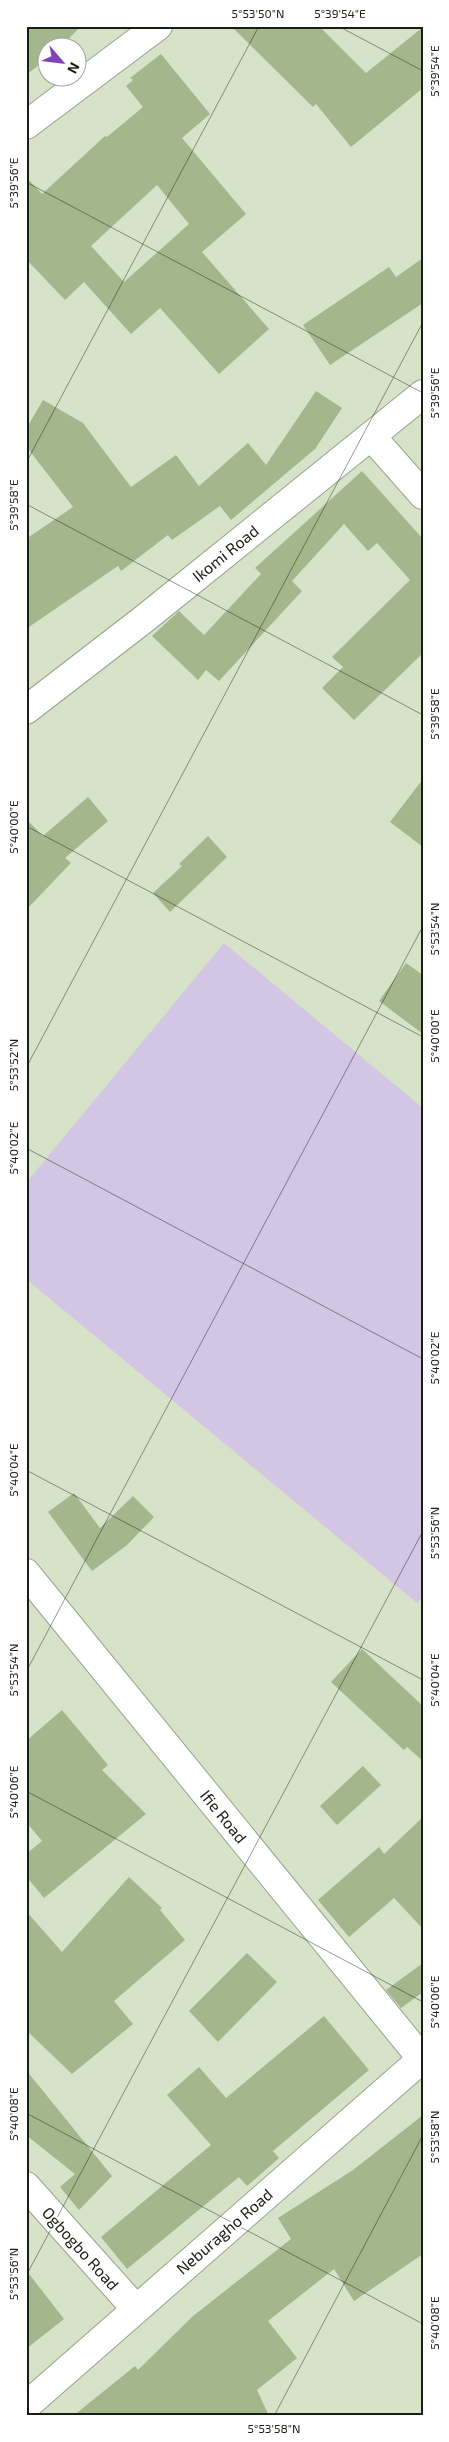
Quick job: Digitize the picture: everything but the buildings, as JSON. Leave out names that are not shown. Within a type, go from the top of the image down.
[{"type":"street","points":[[26,125],[158,26]]},
{"type":"street","name":"Ikomi Road","points":[[26,710],[152,613],[423,394]]},
{"type":"street","points":[[371,436],[423,495]]},
{"type":"street","name":"Ifie Road","points":[[26,1573],[422,2059]]},
{"type":"street","name":"Neburagho Road","points":[[26,2406],[422,2059]]},
{"type":"street","name":"Ogbogbo Road","points":[[26,2186],[136,2309]]},
{"type":"shaded area","points":[[224,943],[423,1108],[423,1596],[417,1603],[26,1279],[26,1183]]}]
